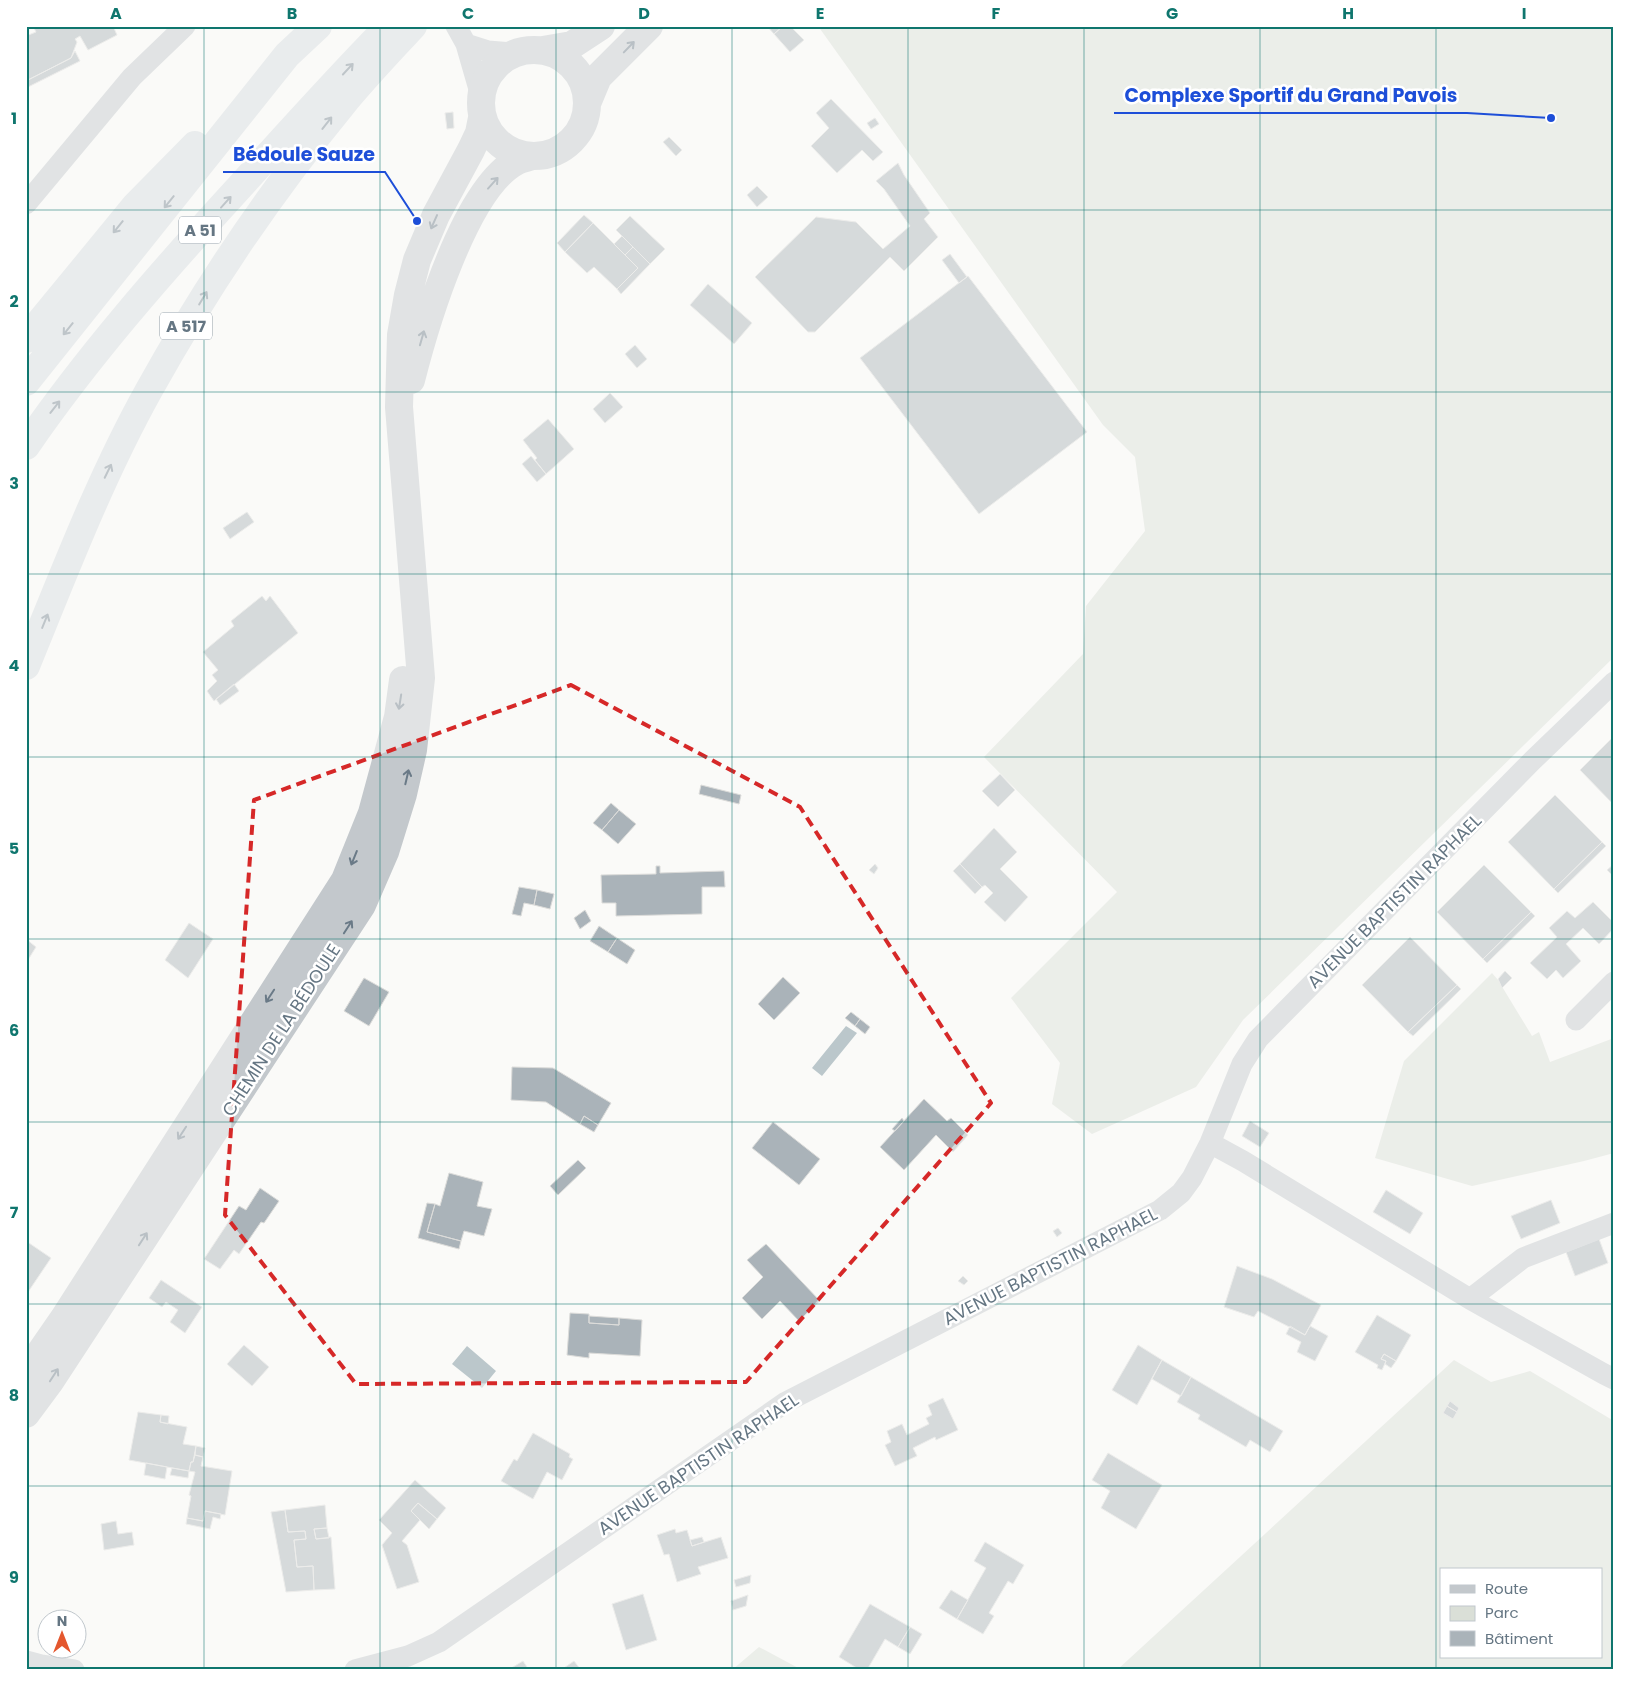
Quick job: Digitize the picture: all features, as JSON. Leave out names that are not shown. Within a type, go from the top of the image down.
[{"type":"highway","name":"A 51","points":[[26,382],[287,54],[318,26]]},
{"type":"highway","name":"A 51","points":[[26,446],[149,288],[388,26]]},
{"type":"highway","name":"A 517","points":[[26,666],[98,494],[148,390],[213,280],[275,191],[331,118],[413,26]]},
{"type":"highway","points":[[26,339],[136,205],[287,54]]},
{"type":"street","points":[[28,195],[132,77],[162,35],[185,26]]},
{"type":"street","points":[[482,107],[485,81],[492,69],[502,60],[514,53],[528,49],[543,50],[572,45],[601,26]]},
{"type":"street","points":[[461,35],[490,133],[501,145],[515,153],[532,156],[547,155],[562,149],[574,139],[584,122],[588,101],[598,77],[648,26]]},
{"type":"street","points":[[461,35],[488,51],[514,53]]},
{"type":"street","points":[[543,50],[560,56],[574,68],[584,83],[588,101]]},
{"type":"street","name":"CHEMIN DE LA BÉDOULE","points":[[26,1414],[60,1367],[362,905],[385,852],[403,794],[413,750],[422,678],[401,437],[399,370],[401,335],[417,260],[436,215],[479,133],[482,107]]},
{"type":"street","name":"CHEMIN DE LA BÉDOULE","points":[[401,437],[410,384],[421,339],[434,297],[452,255],[483,194],[502,172],[517,161],[532,156]]},
{"type":"street","name":"CHEMIN DE LA BÉDOULE","points":[[26,1373],[69,1310],[345,880],[372,813],[398,717],[415,602]]},
{"type":"street","name":"AVENUE BAPTISTIN RAPHAEL","points":[[355,1670],[408,1656],[440,1642],[786,1402],[1160,1210],[1180,1193],[1192,1178],[1210,1143],[1242,1064],[1258,1039],[1526,767],[1614,682]]},
{"type":"street","points":[[1576,1020],[1614,982]]},
{"type":"street","points":[[1210,1143],[1470,1299],[1614,1379]]},
{"type":"street","points":[[1470,1299],[1523,1258],[1614,1223]]},
{"type":"street","points":[[26,1661],[74,1670]]},
{"type":"highlighted area","points":[[571,685],[800,807],[991,1103],[746,1382],[356,1384],[225,1215],[254,800]]},
{"type":"green space","points":[[818,26],[1614,26],[1614,657],[1243,1020],[1196,1087],[1092,1134],[1052,1104],[1060,1063],[1011,998],[1117,892],[984,757],[1083,654],[1086,606],[1145,531],[1135,457],[1103,425]]},
{"type":"green space","points":[[1492,973],[1532,1036],[1539,1032],[1550,1062],[1614,1038],[1614,1153],[1472,1186],[1375,1158],[1404,1061]]},
{"type":"green space","points":[[1454,1360],[1491,1382],[1530,1371],[1614,1421],[1614,1670],[1117,1670]]},
{"type":"green space","points":[[759,1647],[802,1670],[732,1670]]},
{"type":"shaded area","points":[[846,1026],[857,1033],[822,1076],[812,1068]]},
{"type":"shaded area","points":[[467,1346],[496,1371],[482,1388],[452,1364]]},
{"type":"building","points":[[33,26],[113,26],[117,35],[88,50],[80,36],[75,39],[77,42],[71,58],[26,81],[26,36],[36,32]]},
{"type":"building","points":[[767,26],[783,26],[774,34]]},
{"type":"building","points":[[783,26],[790,26],[804,40],[790,52],[774,34]]},
{"type":"building","points":[[75,51],[80,61],[26,88],[26,81],[71,58]]},
{"type":"building","points":[[831,99],[883,152],[873,161],[862,150],[837,173],[811,146],[829,128],[816,113]]},
{"type":"building","points":[[453,112],[454,128],[447,129],[445,113]]},
{"type":"building","points":[[875,118],[879,124],[871,129],[867,123]]},
{"type":"building","points":[[669,137],[682,150],[676,156],[663,142]]},
{"type":"building","points":[[898,163],[930,213],[924,219],[938,237],[904,271],[890,257],[815,332],[808,332],[755,277],[816,217],[856,222],[883,249],[910,226],[884,189],[876,181]]},
{"type":"building","points":[[757,186],[768,197],[757,207],[747,195]]},
{"type":"building","points":[[584,215],[593,223],[565,252],[557,243]]},
{"type":"building","points":[[630,216],[665,249],[650,264],[616,230]]},
{"type":"building","points":[[593,223],[638,268],[617,289],[594,267],[587,273],[565,252]]},
{"type":"building","points":[[622,236],[633,247],[625,255],[614,244]]},
{"type":"building","points":[[633,247],[650,264],[621,294],[617,289],[638,268],[625,255]]},
{"type":"building","points":[[950,254],[967,277],[959,283],[942,260]]},
{"type":"building","points":[[968,276],[1087,432],[979,514],[860,358]]},
{"type":"building","points":[[708,284],[752,323],[734,344],[690,305]]},
{"type":"building","points":[[635,345],[647,359],[637,368],[625,354]]},
{"type":"building","points":[[610,393],[623,407],[605,423],[593,409]]},
{"type":"building","points":[[548,419],[574,449],[546,474],[535,460],[537,458],[523,440]]},
{"type":"building","points":[[531,456],[546,474],[537,482],[522,464]]},
{"type":"building","points":[[247,512],[254,522],[230,539],[223,528]]},
{"type":"building","points":[[262,596],[266,601],[270,596],[298,633],[214,701],[207,691],[217,681],[212,675],[218,670],[203,652],[234,626],[231,621]]},
{"type":"building","points":[[234,684],[239,691],[220,705],[216,699]]},
{"type":"building","points":[[1614,736],[1614,805],[1580,770]]},
{"type":"building","points":[[1000,774],[1015,790],[998,807],[982,791]]},
{"type":"building","points":[[701,785],[741,795],[739,804],[699,794]]},
{"type":"building","points":[[1555,795],[1602,842],[1554,889],[1508,842]]},
{"type":"building","points":[[611,803],[619,810],[602,830],[593,823]]},
{"type":"building","points":[[619,810],[636,824],[618,844],[602,830]]},
{"type":"building","points":[[994,828],[1017,852],[1000,869],[1028,897],[1005,922],[984,902],[993,893],[985,885],[982,887],[960,864]]},
{"type":"building","points":[[1602,842],[1606,846],[1558,893],[1554,889]]},
{"type":"building","points":[[875,864],[878,868],[874,874],[869,870]]},
{"type":"building","points":[[960,864],[982,887],[975,894],[953,871]]},
{"type":"building","points":[[1614,864],[1614,873],[1612,875],[1607,870]]},
{"type":"building","points":[[1484,865],[1531,912],[1483,959],[1437,912]]},
{"type":"building","points":[[656,866],[660,866],[660,873],[724,871],[725,887],[702,887],[702,914],[616,916],[616,903],[602,903],[601,875],[656,874]]},
{"type":"building","points":[[519,887],[537,890],[534,905],[524,903],[521,916],[512,914]]},
{"type":"building","points":[[537,890],[554,894],[550,909],[534,905]]},
{"type":"building","points":[[1593,902],[1614,923],[1614,928],[1599,944],[1583,928],[1566,944],[1581,961],[1563,978],[1556,970],[1547,979],[1530,963],[1557,937],[1549,928],[1567,911],[1575,918]]},
{"type":"building","points":[[585,910],[591,921],[580,929],[574,918]]},
{"type":"building","points":[[1531,912],[1535,916],[1487,963],[1483,959]]},
{"type":"building","points":[[189,923],[213,939],[188,978],[165,960]]},
{"type":"building","points":[[599,926],[617,938],[608,952],[590,941]]},
{"type":"building","points":[[1410,937],[1457,985],[1408,1032],[1362,985]]},
{"type":"building","points":[[617,938],[635,950],[627,964],[608,952]]},
{"type":"building","points":[[26,939],[36,947],[26,963]]},
{"type":"building","points":[[1505,971],[1512,978],[1502,988],[1498,979]]},
{"type":"building","points":[[783,977],[800,993],[774,1020],[758,1004]]},
{"type":"building","points":[[364,978],[389,992],[369,1026],[344,1011]]},
{"type":"building","points":[[1457,985],[1461,989],[1413,1036],[1408,1032]]},
{"type":"building","points":[[851,1012],[860,1019],[855,1026],[845,1018]]},
{"type":"building","points":[[860,1019],[870,1027],[865,1034],[855,1026]]},
{"type":"building","points":[[512,1067],[553,1068],[611,1103],[598,1125],[584,1116],[580,1124],[546,1102],[511,1100]]},
{"type":"building","points":[[924,1099],[947,1121],[951,1118],[968,1135],[953,1152],[936,1135],[904,1170],[880,1147]]},
{"type":"building","points":[[584,1116],[598,1125],[594,1132],[580,1124]]},
{"type":"building","points":[[902,1118],[904,1121],[895,1131],[892,1129]]},
{"type":"building","points":[[1250,1121],[1269,1133],[1260,1147],[1242,1136]]},
{"type":"building","points":[[773,1122],[820,1159],[799,1185],[752,1148]]},
{"type":"building","points":[[578,1160],[586,1168],[558,1195],[550,1186]]},
{"type":"building","points":[[449,1173],[483,1182],[477,1206],[492,1209],[484,1236],[464,1231],[461,1241],[427,1232],[435,1204],[440,1206]]},
{"type":"building","points":[[260,1188],[279,1201],[264,1223],[261,1222],[239,1254],[234,1250],[220,1269],[204,1259],[239,1206],[246,1210]]},
{"type":"building","points":[[1386,1190],[1423,1213],[1410,1234],[1373,1212]]},
{"type":"building","points":[[1551,1200],[1560,1223],[1521,1239],[1511,1216]]},
{"type":"building","points":[[427,1203],[435,1204],[427,1232],[461,1241],[459,1249],[418,1238]]},
{"type":"building","points":[[1058,1228],[1062,1233],[1057,1237],[1053,1231]]},
{"type":"building","points":[[1599,1239],[1608,1263],[1575,1276],[1566,1252]]},
{"type":"building","points":[[26,1241],[51,1258],[26,1295]]},
{"type":"building","points":[[766,1244],[820,1301],[799,1321],[780,1301],[762,1319],[742,1298],[763,1277],[747,1260]]},
{"type":"building","points":[[1237,1266],[1272,1279],[1321,1305],[1305,1335],[1258,1311],[1254,1317],[1224,1307]]},
{"type":"building","points":[[963,1276],[968,1281],[964,1285],[958,1281]]},
{"type":"building","points":[[161,1280],[202,1307],[185,1333],[170,1322],[178,1310],[166,1302],[162,1307],[149,1298]]},
{"type":"building","points":[[570,1313],[589,1314],[589,1323],[619,1325],[619,1318],[642,1320],[640,1356],[589,1353],[589,1358],[567,1355]]},
{"type":"building","points":[[1377,1315],[1411,1335],[1396,1361],[1384,1354],[1381,1359],[1386,1361],[1382,1370],[1377,1368],[1378,1365],[1355,1352]]},
{"type":"building","points":[[589,1316],[619,1318],[619,1325],[589,1323]]},
{"type":"building","points":[[1290,1326],[1305,1335],[1310,1326],[1328,1336],[1315,1361],[1297,1352],[1301,1342],[1286,1334]]},
{"type":"building","points":[[244,1345],[269,1367],[252,1386],[227,1364]]},
{"type":"building","points":[[1138,1345],[1162,1360],[1137,1405],[1112,1390]]},
{"type":"building","points":[[1384,1354],[1396,1361],[1391,1368],[1385,1364],[1386,1361],[1381,1359]]},
{"type":"building","points":[[1162,1360],[1191,1377],[1181,1396],[1152,1379]]},
{"type":"building","points":[[1191,1377],[1283,1431],[1270,1452],[1250,1440],[1246,1447],[1198,1419],[1200,1415],[1177,1402]]},
{"type":"building","points":[[943,1398],[958,1430],[936,1440],[935,1437],[913,1448],[917,1456],[895,1466],[885,1445],[891,1442],[887,1431],[902,1424],[907,1435],[929,1424],[926,1418],[932,1415],[928,1405]]},
{"type":"building","points":[[1450,1401],[1459,1408],[1457,1412],[1447,1406]]},
{"type":"building","points":[[1447,1406],[1457,1412],[1453,1419],[1443,1413]]},
{"type":"building","points":[[138,1412],[161,1415],[160,1422],[187,1427],[183,1444],[196,1446],[189,1471],[129,1460]]},
{"type":"building","points":[[161,1415],[169,1416],[168,1424],[160,1422]]},
{"type":"building","points":[[533,1433],[570,1454],[569,1457],[573,1459],[562,1480],[547,1472],[533,1499],[501,1481],[514,1459],[517,1461]]},
{"type":"building","points":[[196,1446],[205,1448],[203,1457],[195,1455]]},
{"type":"building","points":[[1108,1453],[1162,1485],[1136,1529],[1101,1508],[1110,1491],[1092,1480]]},
{"type":"building","points":[[195,1455],[203,1457],[201,1466],[232,1471],[225,1515],[205,1511],[203,1521],[187,1518],[191,1496],[189,1495],[195,1472],[189,1471]]},
{"type":"building","points":[[146,1463],[167,1467],[165,1479],[144,1475]]},
{"type":"building","points":[[172,1468],[189,1471],[188,1478],[170,1475]]},
{"type":"building","points":[[415,1480],[446,1508],[437,1519],[418,1503],[411,1511],[420,1520],[402,1541],[407,1545],[419,1582],[397,1589],[382,1545],[392,1533],[379,1520]]},
{"type":"building","points":[[418,1503],[437,1519],[429,1529],[411,1511]]},
{"type":"building","points":[[325,1505],[327,1528],[314,1529],[316,1539],[331,1537],[335,1589],[314,1590],[313,1566],[297,1567],[294,1540],[306,1539],[305,1531],[288,1532],[285,1510]]},
{"type":"building","points":[[285,1510],[288,1532],[305,1531],[306,1539],[294,1540],[297,1567],[313,1566],[314,1590],[286,1592],[271,1512]]},
{"type":"building","points":[[205,1511],[221,1514],[220,1519],[213,1517],[210,1529],[186,1524],[187,1518],[203,1521]]},
{"type":"building","points":[[116,1521],[118,1534],[132,1532],[134,1545],[104,1550],[101,1524]]},
{"type":"building","points":[[327,1528],[329,1538],[316,1539],[314,1529]]},
{"type":"building","points":[[675,1529],[676,1533],[687,1530],[692,1546],[721,1537],[728,1558],[698,1567],[701,1574],[677,1582],[669,1554],[664,1555],[657,1535]]},
{"type":"building","points":[[702,1537],[704,1542],[692,1546],[690,1540]]},
{"type":"building","points":[[985,1542],[1024,1565],[1013,1584],[1008,1581],[989,1613],[994,1616],[983,1634],[957,1619],[986,1568],[974,1561]]},
{"type":"building","points":[[751,1575],[750,1583],[736,1587],[734,1580]]},
{"type":"building","points":[[951,1590],[968,1600],[957,1619],[939,1608]]},
{"type":"building","points":[[643,1594],[657,1640],[626,1650],[612,1604]]},
{"type":"building","points":[[748,1595],[746,1606],[733,1610],[731,1601]]},
{"type":"building","points":[[870,1604],[910,1627],[898,1647],[885,1639],[867,1670],[860,1670],[839,1657]]},
{"type":"building","points":[[910,1627],[922,1634],[910,1654],[898,1647]]},
{"type":"building","points":[[523,1661],[529,1670],[508,1670]]},
{"type":"building","points":[[574,1661],[581,1670],[561,1670]]},
{"type":"place","name":"Complexe Sportif du Grand Pavois","points":[[1551,118]]},
{"type":"place","name":"Bédoule Sauze","points":[[417,221]]}]
